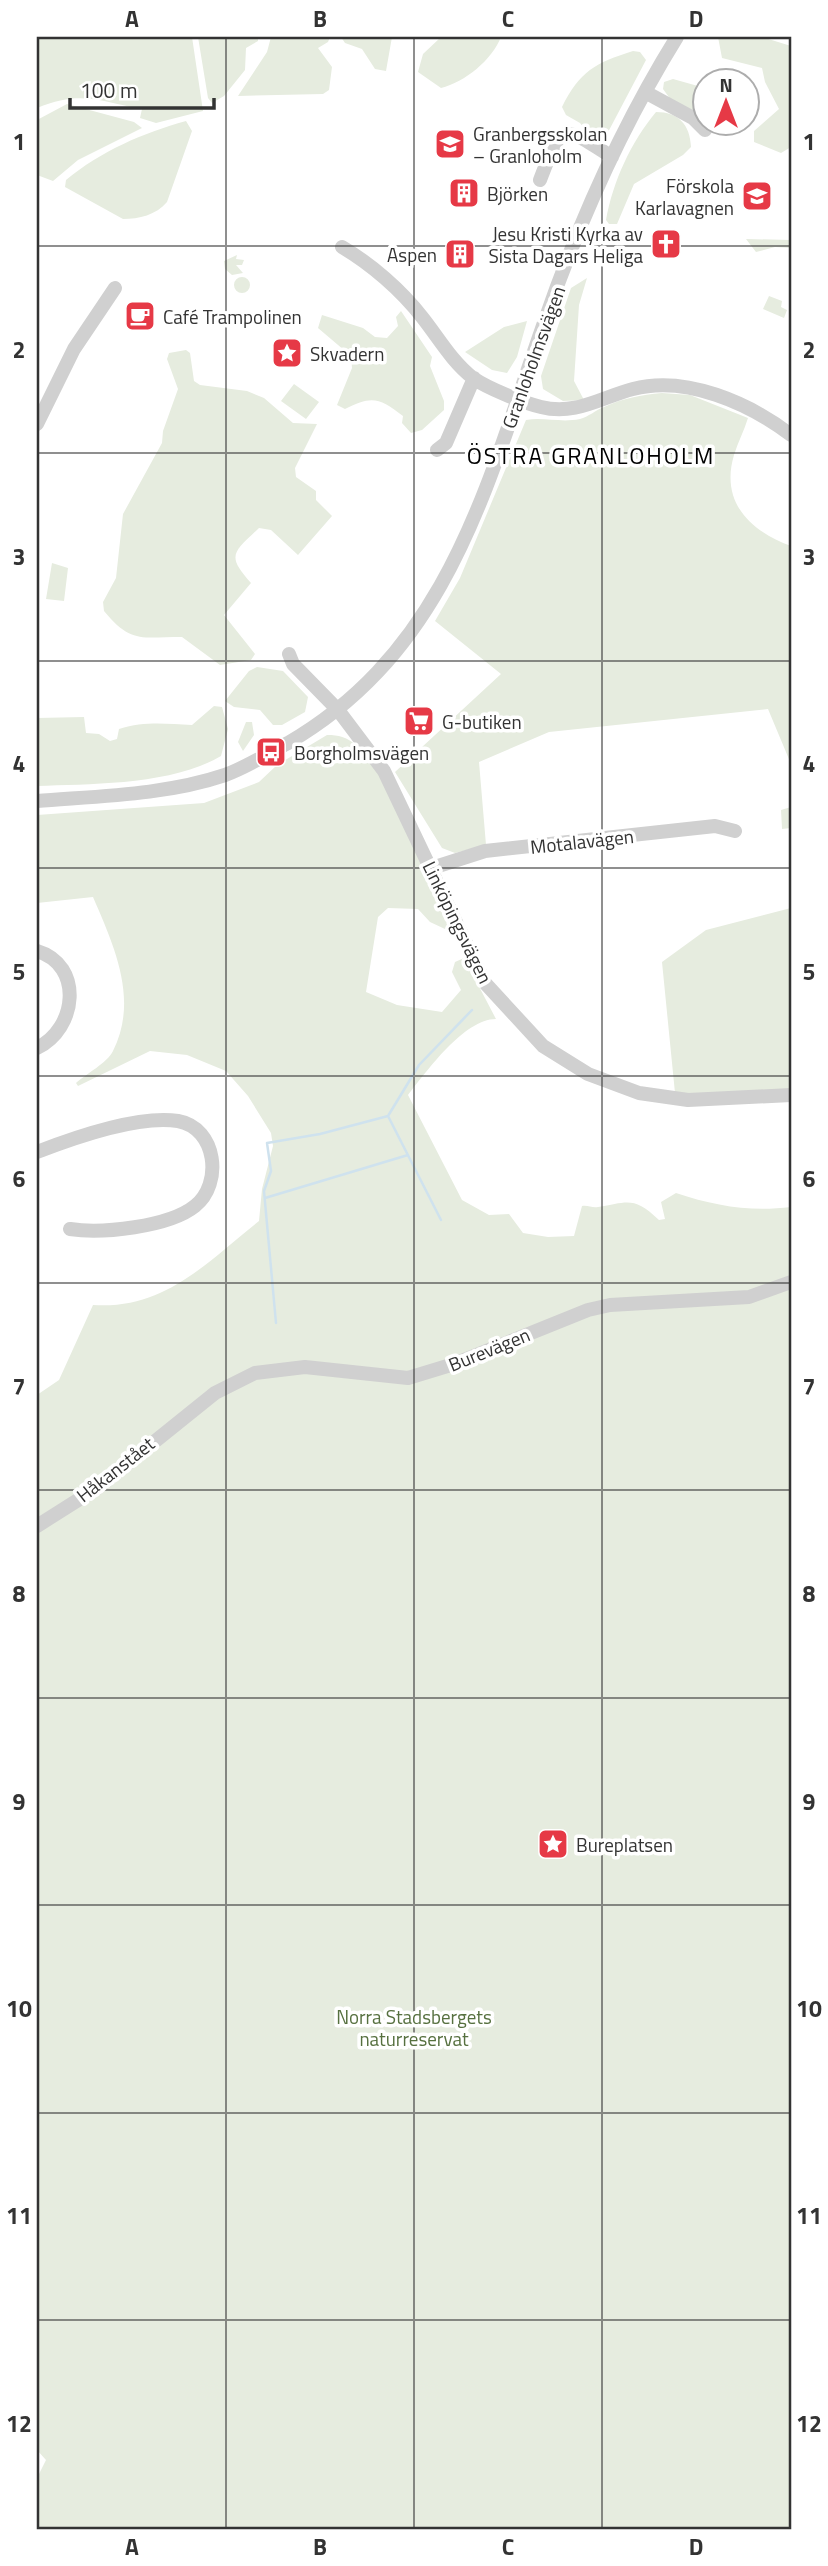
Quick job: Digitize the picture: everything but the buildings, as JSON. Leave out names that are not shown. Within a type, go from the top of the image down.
[{"type":"street","name":"Granloholmsvägen","points":[[37,801],[161,790],[214,778],[268,755],[338,710],[386,664],[416,628],[447,578],[474,516],[546,315],[612,157],[677,37]]},
{"type":"street","points":[[645,92],[692,117]]},
{"type":"street","points":[[540,180],[556,138],[563,133],[574,133],[612,157]]},
{"type":"street","points":[[342,247],[360,257],[419,313],[474,379],[541,408],[563,409],[600,402],[632,389],[660,385],[685,387],[709,392],[743,407],[791,435]]},
{"type":"street","points":[[37,424],[74,349],[115,288]]},
{"type":"street","points":[[437,450],[446,443],[474,379]]},
{"type":"street","points":[[289,654],[293,664],[338,710]]},
{"type":"street","name":"Linköpingsvägen","points":[[338,710],[384,771],[485,983],[543,1046],[587,1074],[639,1093],[688,1100],[791,1096]]},
{"type":"street","name":"Motalavägen","points":[[432,868],[485,851],[715,827],[735,831]]},
{"type":"street","points":[[37,951],[48,955],[61,970],[70,1003],[69,1013],[56,1035],[37,1048]]},
{"type":"street","points":[[37,1152],[145,1122],[180,1121],[199,1132],[208,1144],[212,1159],[210,1187],[194,1207],[179,1216],[134,1226],[87,1231],[70,1229]]},
{"type":"street","name":"Burevägen","points":[[192,1410],[215,1393],[255,1373],[305,1367],[408,1378],[454,1364],[589,1310],[610,1305],[749,1297],[791,1282]]},
{"type":"street","name":"Håkanstået","points":[[37,1526],[97,1488],[192,1410]]},
{"type":"green space","points":[[37,37],[192,37],[203,111],[156,123],[140,118],[142,109],[101,100],[66,99],[37,108]]},
{"type":"green space","points":[[198,37],[258,37],[258,41],[246,48],[245,70],[224,96],[212,103],[208,98]]},
{"type":"green space","points":[[271,37],[330,37],[328,42],[318,48],[332,67],[329,90],[323,94],[238,96],[267,52]]},
{"type":"green space","points":[[341,37],[392,37],[386,71],[375,69],[362,49],[345,43]]},
{"type":"green space","points":[[441,37],[501,37],[491,54],[477,69],[459,81],[441,88],[418,72],[423,54]]},
{"type":"green space","points":[[718,37],[762,37],[791,46],[791,147],[781,153],[754,142],[754,136],[762,136],[762,124],[779,109],[765,82],[762,66],[722,58]]},
{"type":"green space","points":[[633,51],[640,52],[646,60],[606,136],[600,140],[591,137],[580,123],[566,115],[562,107],[575,85],[590,70]]},
{"type":"green space","points":[[673,79],[692,84],[692,110],[671,100],[663,89],[664,82]]},
{"type":"green space","points":[[67,104],[134,122],[142,128],[78,160],[53,181],[37,175],[37,120]]},
{"type":"green space","points":[[656,112],[671,114],[681,121],[688,132],[691,147],[683,155],[634,184],[617,224],[609,224],[606,220],[618,177],[631,149]]},
{"type":"green space","points":[[186,121],[192,131],[167,202],[152,213],[123,219],[65,187],[66,180],[108,152],[138,137]]},
{"type":"green space","points":[[746,239],[791,240],[791,248],[775,247],[756,252]]},
{"type":"green space","points":[[237,255],[236,259],[244,260],[242,265],[236,265],[243,273],[232,275],[225,269],[224,261]]},
{"type":"green space","points":[[239,277],[245,277],[250,285],[248,291],[239,293],[234,288],[234,282]]},
{"type":"green space","points":[[587,278],[579,305],[574,381],[584,400],[563,401],[543,389],[541,376],[571,288]]},
{"type":"green space","points":[[769,296],[782,301],[781,307],[787,310],[784,318],[763,309]]},
{"type":"green space","points":[[401,311],[432,357],[430,366],[444,401],[444,410],[422,430],[411,433],[402,423],[403,416],[382,402],[369,400],[345,409],[337,405],[352,368],[351,356],[318,328],[322,315],[363,328],[375,337],[387,338],[398,326],[396,317]]},
{"type":"green space","points":[[527,321],[517,357],[507,373],[492,370],[465,352],[504,327]]},
{"type":"green space","points":[[186,350],[190,353],[194,381],[200,385],[247,391],[264,398],[293,423],[317,424],[295,468],[296,477],[316,491],[316,500],[332,516],[298,555],[271,530],[259,528],[238,549],[238,566],[251,583],[224,615],[255,654],[251,660],[220,665],[182,637],[130,634],[113,622],[104,611],[103,602],[116,578],[123,514],[162,443],[163,431],[178,389],[167,359],[169,353]]},
{"type":"green space","points":[[294,384],[319,402],[306,419],[281,401]]},
{"type":"green space","points":[[662,393],[690,395],[748,418],[734,455],[731,472],[731,487],[735,500],[751,523],[776,540],[791,546],[791,764],[768,709],[549,732],[479,762],[486,845],[455,853],[442,848],[395,772],[501,674],[435,621],[460,578],[526,420],[580,419],[618,401]]},
{"type":"green space","points":[[52,563],[68,568],[64,601],[46,599]]},
{"type":"green space","points":[[257,667],[283,671],[308,697],[305,712],[282,725],[273,725],[260,710],[234,707],[225,701],[249,671]]},
{"type":"green space","points":[[214,706],[222,707],[228,729],[221,756],[201,766],[156,778],[37,786],[37,718],[84,717],[86,733],[99,734],[110,741],[117,739],[119,729],[129,726],[192,725]]},
{"type":"green space","points":[[246,722],[252,722],[254,735],[243,751],[238,742]]},
{"type":"green space","name":"Norra Stadsbergets naturreservat","points":[[327,735],[342,737],[356,745],[381,778],[421,857],[450,926],[445,929],[430,922],[418,909],[388,908],[378,917],[366,992],[397,1005],[442,1012],[461,990],[452,972],[455,962],[464,958],[496,1019],[484,1021],[459,1037],[408,1095],[462,1200],[489,1215],[509,1214],[523,1233],[548,1237],[574,1236],[582,1206],[637,1204],[659,1220],[665,1219],[661,1202],[676,1193],[733,1207],[791,1207],[791,2529],[37,2529],[37,2478],[46,2460],[37,2450],[37,1395],[59,1380],[93,1305],[119,1305],[142,1300],[163,1291],[203,1267],[259,1221],[262,1189],[273,1146],[271,1133],[248,1096],[226,1071],[187,1055],[150,1051],[78,1086],[76,1083],[113,1051],[124,1012],[124,992],[109,934],[93,897],[37,903],[37,815],[204,803],[259,782],[277,765]]},
{"type":"green space","points":[[791,807],[791,828],[782,829],[781,810]]},
{"type":"green space","points":[[791,908],[791,1090],[738,1094],[675,1093],[662,962],[706,930]]},
{"type":"waterway","points":[[441,1220],[388,1116],[419,1065],[472,1010]]},
{"type":"waterway","points":[[276,1323],[264,1191],[271,1171],[267,1143],[320,1134],[388,1116]]},
{"type":"waterway","points":[[265,1198],[408,1155]]},
{"type":"place","name":"Granbergsskolan – Granloholm","points":[[450,144]]},
{"type":"place","name":"Björken","points":[[464,193]]},
{"type":"place","name":"Förskola Karlavagnen","points":[[757,196]]},
{"type":"place","name":"Jesu Kristi Kyrka av Sista Dagars Heliga","points":[[666,244]]},
{"type":"place","name":"Aspen","points":[[460,254]]},
{"type":"place","name":"Café Trampolinen","points":[[140,316]]},
{"type":"place","name":"Skvadern","points":[[287,353]]},
{"type":"place","name":"G-butiken","points":[[419,721]]},
{"type":"place","name":"Borgholmsvägen","points":[[271,752]]},
{"type":"place","name":"Bureplatsen","points":[[553,1844]]},
{"type":"district","name":"ÖSTRA GRANLOHOLM","points":[[591,455]]}]
